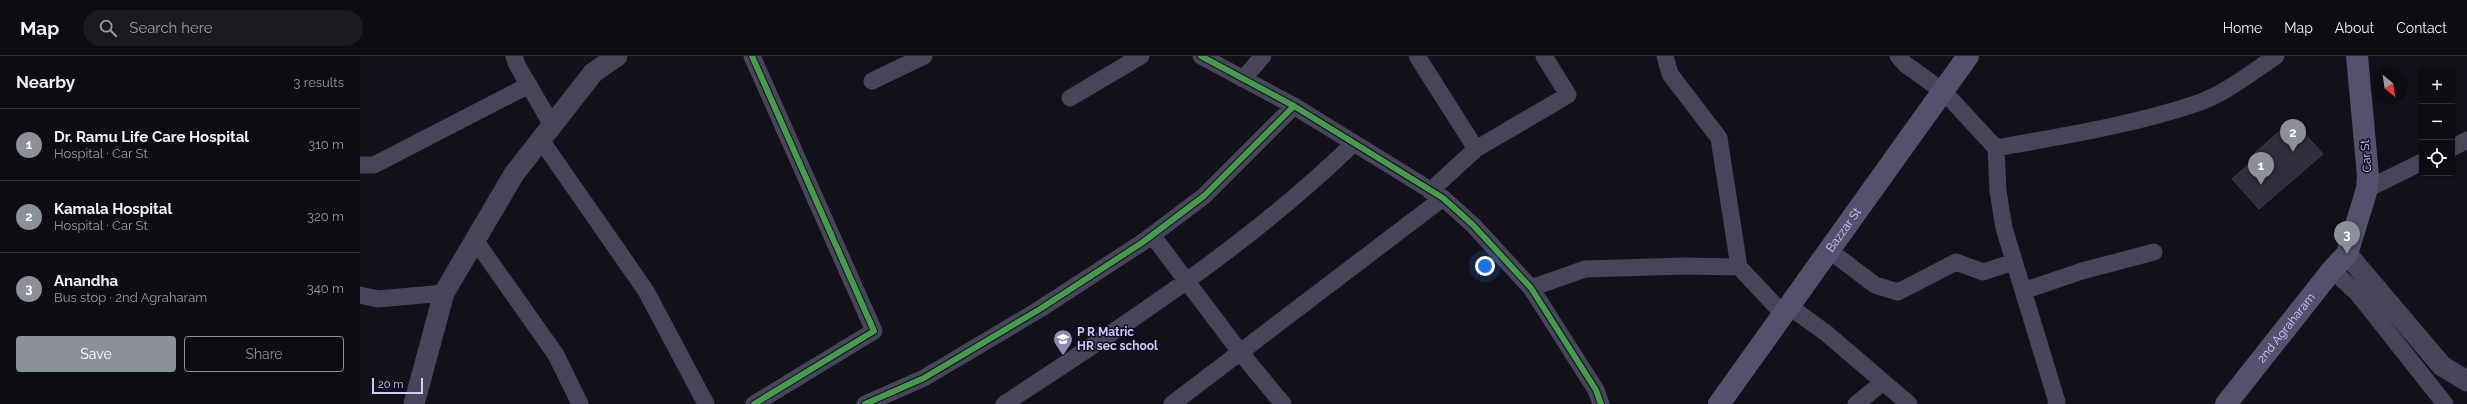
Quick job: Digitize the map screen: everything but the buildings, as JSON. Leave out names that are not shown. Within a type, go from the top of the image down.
[{"type":"main road","name":"Bazzar St","points":[[1719,404],[1944,92],[1968,56]]},
{"type":"main road","name":"Car St","points":[[2347,254],[2368,189],[2357,56]]},
{"type":"main road","name":"2nd Agraharam","points":[[2226,404],[2332,270],[2347,254]]},
{"type":"street","points":[[514,56],[528,84],[546,132],[646,291],[706,404]]},
{"type":"street","points":[[414,404],[444,293],[514,174],[594,73],[617,56]]},
{"type":"street","points":[[752,56],[874,331],[754,404]]},
{"type":"street","points":[[872,80],[924,56]]},
{"type":"street","points":[[1070,98],[1141,56]]},
{"type":"street","points":[[1201,56],[1294,106],[1436,195],[1473,225],[1531,288],[1596,390],[1601,404]]},
{"type":"street","points":[[1243,79],[1263,56]]},
{"type":"street","points":[[1417,56],[1476,149]]},
{"type":"street","points":[[1172,404],[1240,352],[1436,195],[1476,149],[1568,95],[1544,56]]},
{"type":"street","points":[[1665,56],[1670,74],[1719,138],[1739,267],[1787,311],[1826,333],[1882,383],[1909,404]]},
{"type":"street","points":[[1898,56],[1905,64],[1944,92],[1996,148],[1998,191],[2004,228],[2057,402],[2056,404]]},
{"type":"street","points":[[1996,148],[2090,131],[2199,103],[2230,87],[2276,56]]},
{"type":"street","points":[[360,165],[374,165],[528,84]]},
{"type":"street","points":[[865,404],[924,378],[1040,309],[1152,235],[1204,196],[1294,106]]},
{"type":"street","points":[[2455,146],[2467,140]]},
{"type":"street","points":[[1004,404],[1091,347],[1271,218],[1353,144]]},
{"type":"street","points":[[2368,189],[2419,164]]},
{"type":"street","points":[[1152,235],[1240,352],[1283,404]]},
{"type":"street","points":[[475,240],[556,355],[580,404]]},
{"type":"street","points":[[1830,251],[1875,285],[1898,292],[1956,262],[1983,272],[2014,262]]},
{"type":"street","points":[[2023,291],[2082,271],[2154,252]]},
{"type":"street","points":[[2347,254],[2442,366],[2467,381]]},
{"type":"street","points":[[1531,288],[1585,269],[1684,266],[1739,267]]},
{"type":"street","points":[[2332,270],[2358,294],[2445,404]]},
{"type":"street","points":[[360,295],[378,299],[444,293]]},
{"type":"street","points":[[1856,404],[1882,383]]},
{"type":"cycle path","points":[[752,56],[874,331],[754,404]]},
{"type":"cycle path","points":[[1201,56],[1294,106],[1443,198],[1473,225],[1531,288],[1596,390],[1601,404]]},
{"type":"cycle path","points":[[865,404],[924,378],[1040,309],[1143,242],[1204,196],[1294,106]]},
{"type":"place","name":"Kamala Hospital","points":[[2293,152]]},
{"type":"place","name":"Dr. Ramu Life Care Hospital","points":[[2261,185]]},
{"type":"place","name":"Anandha","points":[[2347,254]]},
{"type":"place","name":"P R Matric HR sec school","points":[[1063,356]]}]
